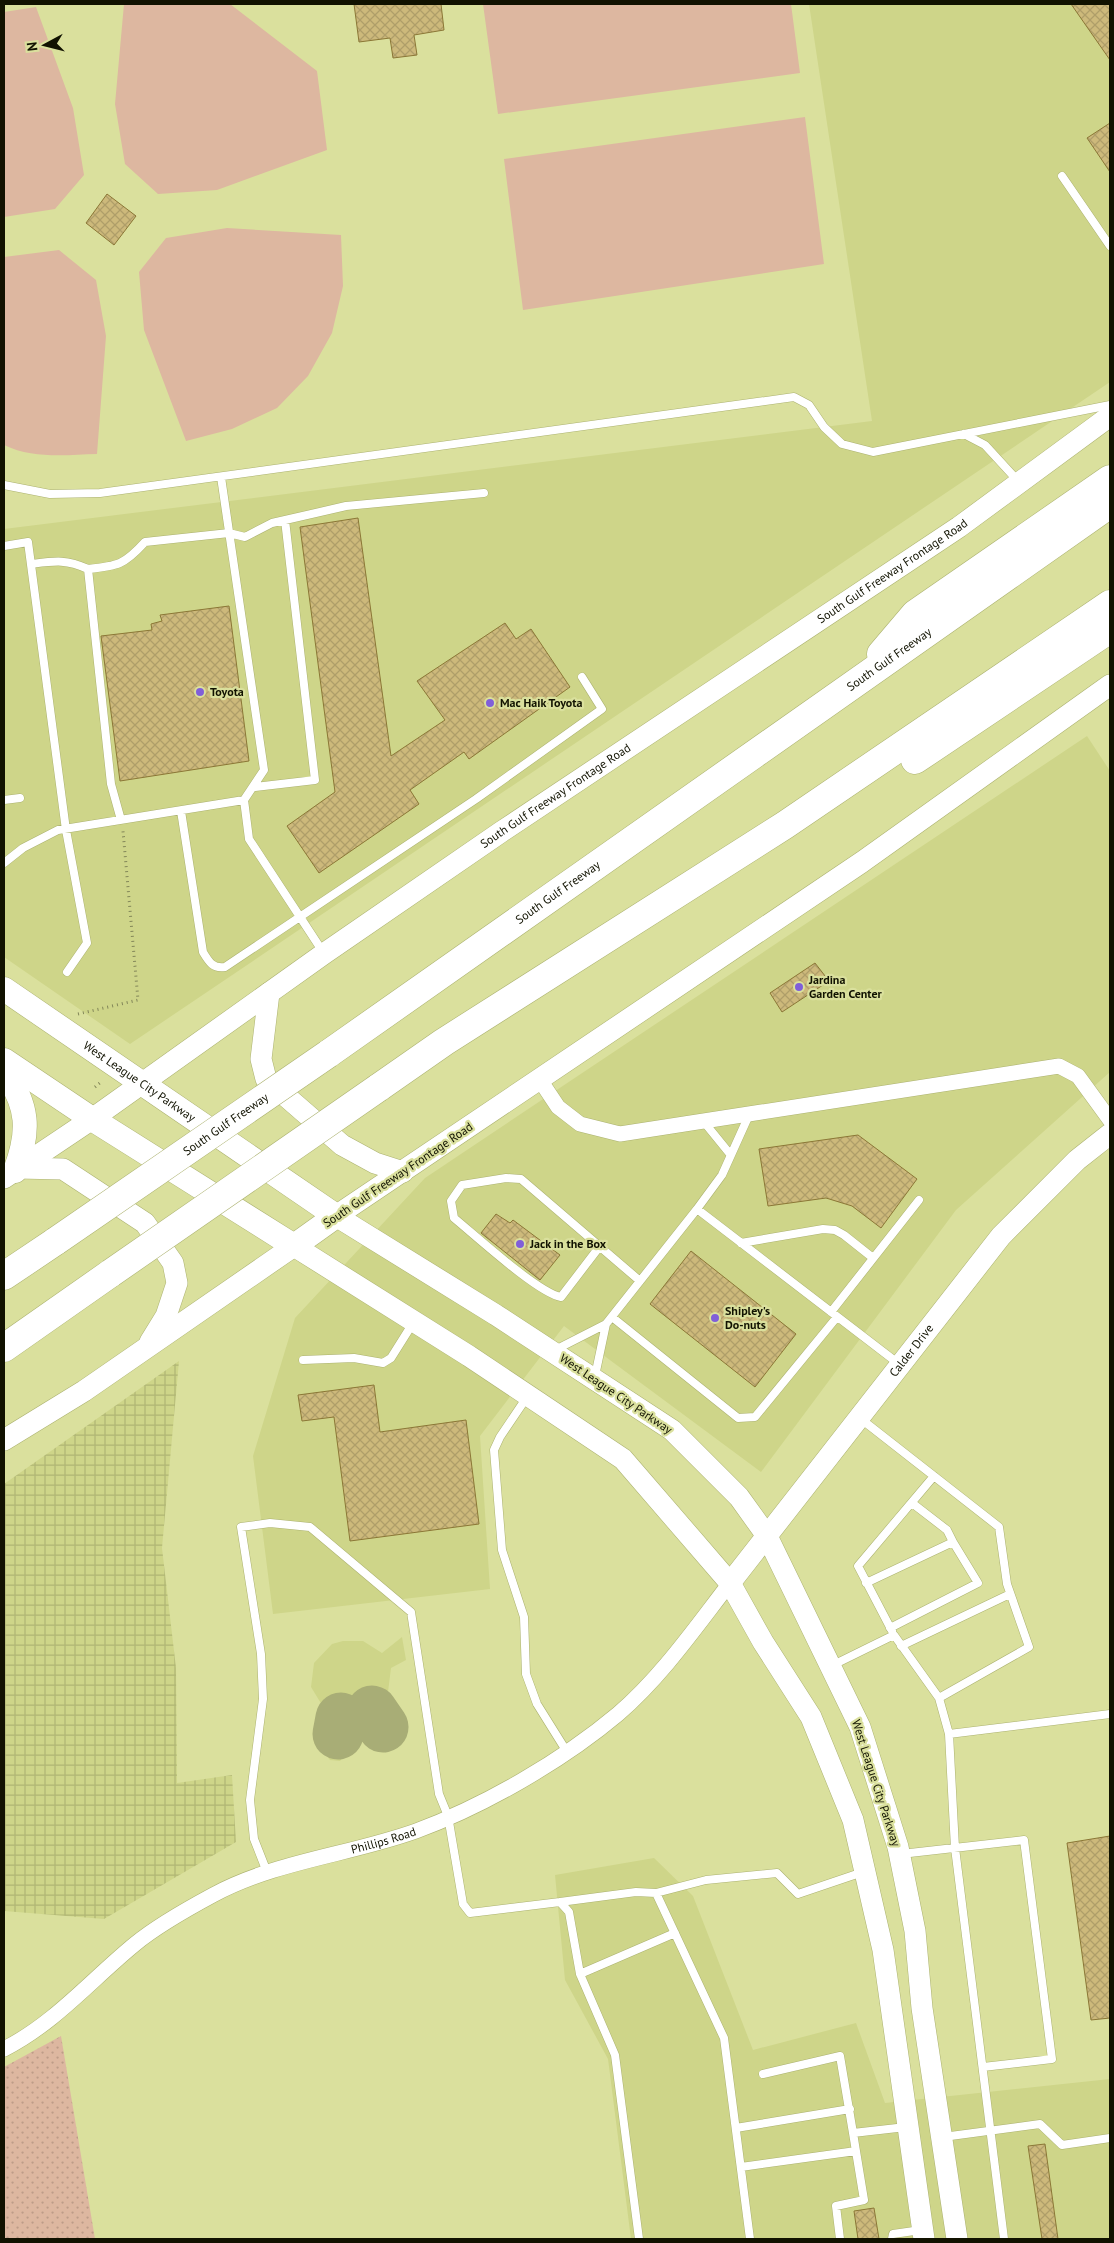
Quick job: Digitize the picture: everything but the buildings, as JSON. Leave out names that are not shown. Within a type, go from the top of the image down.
[{"type":"highway","points":[[858,682],[914,614],[1110,479]]},
{"type":"highway","name":"South Gulf Freeway","points":[[4,1276],[328,1054],[1110,504]]},
{"type":"highway","points":[[4,1348],[444,1042],[785,825],[1110,604]]},
{"type":"highway","points":[[689,886],[848,804],[1110,630]]},
{"type":"main road","name":"South Gulf Freeway Frontage Road","points":[[12,1172],[92,1120],[324,953],[509,826],[960,527],[1110,416]]},
{"type":"main road","name":"South Gulf Freeway Frontage Road","points":[[4,1440],[84,1391],[336,1216],[862,862],[1110,685]]},
{"type":"main road","name":"West League City Parkway","points":[[4,989],[336,1216],[552,1351],[672,1430],[739,1496],[767,1536],[860,1727],[899,1854],[915,1931],[922,2008],[957,2239]]},
{"type":"main road","points":[[269,993],[261,1059],[266,1079],[342,1145],[375,1163],[403,1172]]},
{"type":"main road","points":[[4,1060],[92,1120],[414,1321],[623,1458],[730,1583],[763,1642],[811,1717],[853,1820],[883,1950],[923,2234]]},
{"type":"main road","points":[[4,1072],[17,1090],[26,1124],[22,1152],[12,1172],[63,1169],[145,1223],[173,1263],[177,1283],[166,1316],[146,1348]]},
{"type":"main road","name":"Calder Drive","points":[[730,1583],[1001,1236],[1077,1160],[1110,1134]]},
{"type":"street","points":[[540,1080],[558,1108],[580,1124],[620,1134],[1059,1066],[1078,1076],[1110,1120]]},
{"type":"street","name":"Phillips Road","points":[[4,2049],[24,2039],[64,2008],[136,1943],[215,1894],[267,1872],[416,1831],[488,1799],[567,1752],[618,1713],[678,1652],[730,1583]]},
{"type":"lane","points":[[1062,176],[1110,246]]},
{"type":"lane","points":[[4,485],[50,494],[100,493],[794,397],[809,405],[824,427],[842,444],[873,452],[1110,406]]},
{"type":"lane","points":[[964,434],[985,445],[1020,482]]},
{"type":"lane","points":[[4,864],[23,848],[58,830],[244,800],[264,770],[221,477]]},
{"type":"lane","points":[[31,564],[62,560],[73,562],[88,569],[118,566],[133,556],[145,542],[229,533],[246,537],[272,523],[346,506],[484,493]]},
{"type":"lane","points":[[254,787],[315,780],[285,520]]},
{"type":"lane","points":[[4,546],[28,542],[66,830],[87,943],[67,972]]},
{"type":"lane","points":[[88,569],[111,784],[122,820]]},
{"type":"lane","points":[[181,811],[203,952],[210,964],[218,968],[225,967],[476,799],[602,709],[582,677]]},
{"type":"lane","points":[[4,800],[20,798]]},
{"type":"lane","points":[[244,800],[248,839],[324,953]]},
{"type":"lane","points":[[595,1380],[606,1324],[722,1175],[749,1115]]},
{"type":"lane","points":[[704,1122],[730,1154]]},
{"type":"lane","points":[[600,1246],[561,1297],[553,1295],[535,1283],[454,1218],[451,1201],[462,1186],[506,1178],[520,1179],[600,1246],[640,1281]]},
{"type":"lane","points":[[612,1316],[738,1418],[755,1417],[834,1315],[873,1258],[919,1200]]},
{"type":"lane","points":[[697,1209],[900,1366]]},
{"type":"lane","points":[[741,1243],[823,1229],[835,1230],[873,1258]]},
{"type":"lane","points":[[303,1360],[354,1358],[383,1363],[391,1358],[414,1321]]},
{"type":"lane","points":[[552,1351],[606,1324]]},
{"type":"lane","points":[[528,1396],[500,1437],[494,1450],[502,1550],[524,1617],[526,1674],[537,1704],[567,1752]]},
{"type":"lane","points":[[859,1418],[999,1526],[1007,1584],[1029,1647],[939,1698]]},
{"type":"lane","points":[[934,1476],[858,1566],[894,1635],[939,1698],[949,1734],[955,1848],[1004,2239]]},
{"type":"lane","points":[[890,1628],[978,1583],[947,1530],[912,1502]]},
{"type":"lane","points":[[267,1872],[254,1839],[250,1800],[263,1699],[261,1654],[241,1528],[270,1523],[310,1527],[410,1612],[439,1794],[448,1816],[463,1904],[470,1913],[636,1892],[656,1893],[706,1880],[777,1873],[798,1894],[865,1871]]},
{"type":"lane","points":[[866,1583],[953,1542]]},
{"type":"lane","points":[[901,1646],[1010,1594]]},
{"type":"lane","points":[[831,1666],[894,1635]]},
{"type":"lane","points":[[949,1734],[1110,1714]]},
{"type":"lane","points":[[899,1854],[1024,1840],[1052,2059],[983,2067]]},
{"type":"lane","points":[[656,1893],[724,2038],[750,2239]]},
{"type":"lane","points":[[560,1902],[569,1912],[580,1974],[614,2055],[639,2239]]},
{"type":"lane","points":[[580,1974],[675,1933]]},
{"type":"lane","points":[[764,2074],[840,2056],[864,2200],[836,2206],[840,2239]]},
{"type":"lane","points":[[736,2128],[850,2109]]},
{"type":"lane","points":[[942,2137],[1040,2124],[1062,2144],[1110,2138]]},
{"type":"lane","points":[[853,2133],[908,2126]]},
{"type":"lane","points":[[741,2167],[856,2151]]},
{"type":"lane","points":[[892,2239],[893,2234],[923,2234]]},
{"type":"path","points":[[78,1014],[138,1000],[122,820]]},
{"type":"shaded area","points":[[124,4],[230,4],[317,71],[327,150],[217,190],[158,194],[125,164],[115,104]]},
{"type":"shaded area","points":[[483,4],[791,4],[800,73],[498,114]]},
{"type":"shaded area","points":[[809,4],[1110,4],[1110,382],[130,1044],[4,957],[4,529],[872,421]]},
{"type":"shaded area","points":[[36,7],[73,108],[84,175],[55,209],[4,217],[4,12]]},
{"type":"shaded area","points":[[805,117],[824,264],[523,310],[504,159]]},
{"type":"shaded area","points":[[227,228],[341,235],[343,286],[332,333],[308,376],[277,408],[232,429],[186,441],[144,330],[139,272],[166,238]]},
{"type":"shaded area","points":[[59,250],[96,280],[106,336],[97,454],[38,454],[4,445],[4,257]]},
{"type":"shaded area","points":[[1087,736],[1110,771],[1110,1072],[956,1210],[761,1472],[564,1326],[480,1436],[490,1589],[273,1614],[253,1456],[295,1318],[425,1178]]},
{"type":"shaded area","points":[[179,1361],[162,1548],[176,1668],[177,1783],[232,1775],[236,1842],[104,1919],[4,1911],[4,1484]]},
{"type":"shaded area","points":[[402,1637],[406,1660],[391,1668],[388,1692],[379,1708],[387,1723],[396,1726],[401,1733],[402,1740],[394,1749],[387,1752],[377,1745],[376,1735],[378,1731],[367,1716],[348,1720],[344,1735],[348,1744],[347,1752],[340,1761],[330,1760],[323,1751],[322,1743],[331,1733],[335,1716],[322,1705],[311,1687],[314,1663],[332,1644],[343,1641],[363,1641],[382,1653]]},
{"type":"shaded area","points":[[654,1858],[693,1896],[753,2050],[856,2023],[885,2103],[1110,2079],[1110,2239],[631,2239],[608,2059],[565,1980],[555,1875]]},
{"type":"shaded area","points":[[61,2036],[95,2239],[4,2239],[4,2067]]},
{"type":"taxiway","points":[[372,1711],[383,1727]]},
{"type":"taxiway","points":[[338,1734],[341,1718]]},
{"type":"place","name":"Toyota","points":[[200,692]]},
{"type":"place","name":"Mac Haik Toyota","points":[[490,703]]},
{"type":"place","name":"Jardina Garden Center","points":[[799,987]]},
{"type":"place","name":"Jack in the Box","points":[[520,1244]]},
{"type":"place","name":"Shipley's Do-nuts","points":[[715,1318]]}]
